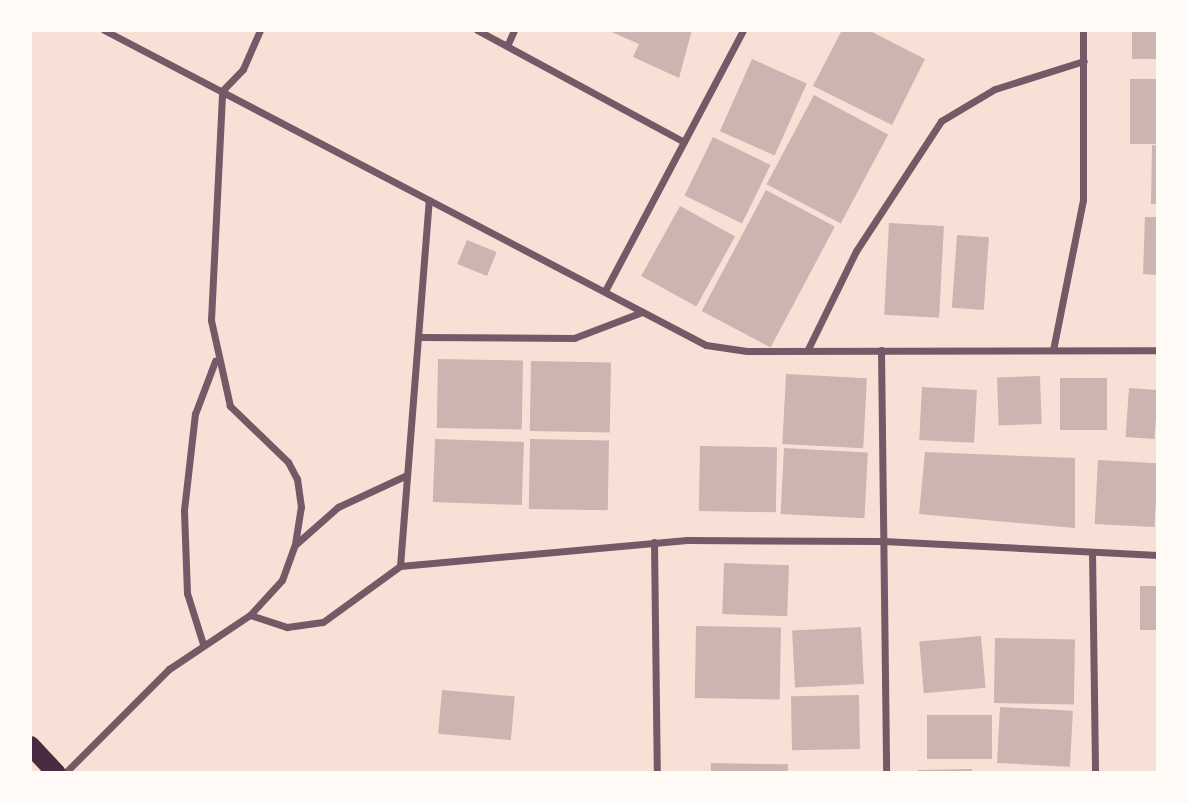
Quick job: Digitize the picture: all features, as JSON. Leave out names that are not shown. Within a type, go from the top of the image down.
[{"type":"highway","points":[[32,752],[56,773]]},
{"type":"street","points":[[104,30],[606,289],[642,312],[706,345],[881,350],[1158,350]]},
{"type":"street","points":[[65,773],[138,696],[202,644],[250,615],[282,580],[295,544],[301,507],[297,479],[230,405],[215,361],[212,250],[222,91],[243,69],[260,30]]},
{"type":"street","points":[[477,30],[684,142]]},
{"type":"street","points":[[507,46],[514,30]]},
{"type":"street","points":[[606,289],[743,30]]},
{"type":"street","points":[[1053,350],[1079,232],[1083,30]]},
{"type":"street","points":[[808,349],[856,251],[942,121],[995,89],[1084,61]]},
{"type":"street","points":[[400,566],[429,200]]},
{"type":"street","points":[[420,337],[564,340],[602,332],[642,312]]},
{"type":"street","points":[[881,350],[886,773]]},
{"type":"street","points":[[202,644],[187,593],[184,510],[195,414],[215,361]]},
{"type":"street","points":[[295,544],[338,507],[407,475]]},
{"type":"street","points":[[250,615],[287,627],[323,622],[400,566],[654,542],[883,541],[1158,555]]},
{"type":"street","points":[[654,542],[657,773]]},
{"type":"street","points":[[1092,552],[1096,773]]},
{"type":"building","points":[[607,30],[692,30],[679,78],[633,57],[639,44]]},
{"type":"building","points":[[842,30],[868,30],[925,59],[892,125],[813,86]]},
{"type":"building","points":[[1132,30],[1158,30],[1158,59],[1132,59]]},
{"type":"building","points":[[752,59],[807,83],[775,156],[720,131]]},
{"type":"building","points":[[1130,79],[1158,79],[1158,144],[1130,144]]},
{"type":"building","points":[[814,95],[888,134],[841,224],[767,184]]},
{"type":"building","points":[[713,137],[771,165],[742,223],[685,195]]},
{"type":"building","points":[[1152,145],[1158,146],[1158,204],[1151,204]]},
{"type":"building","points":[[766,190],[835,227],[771,348],[702,311]]},
{"type":"building","points":[[680,206],[735,237],[696,307],[641,276]]},
{"type":"building","points":[[1145,217],[1158,217],[1158,275],[1143,274]]},
{"type":"building","points":[[889,223],[944,226],[939,318],[884,315]]},
{"type":"building","points":[[957,235],[989,237],[984,310],[952,308]]},
{"type":"building","points":[[467,240],[497,252],[487,276],[457,264]]},
{"type":"building","points":[[438,359],[523,360],[522,429],[437,428]]},
{"type":"building","points":[[531,361],[611,362],[610,432],[530,431]]},
{"type":"building","points":[[786,374],[867,378],[863,448],[782,444]]},
{"type":"building","points":[[1040,376],[1042,424],[999,425],[997,378]]},
{"type":"building","points":[[1060,378],[1107,378],[1107,430],[1060,430]]},
{"type":"building","points":[[922,387],[977,390],[974,443],[919,440]]},
{"type":"building","points":[[1129,388],[1158,390],[1155,439],[1126,437]]},
{"type":"building","points":[[435,439],[524,442],[522,505],[433,502]]},
{"type":"building","points":[[530,439],[609,440],[608,510],[529,509]]},
{"type":"building","points":[[700,446],[777,447],[776,512],[699,511]]},
{"type":"building","points":[[784,448],[868,452],[864,518],[781,514]]},
{"type":"building","points":[[925,452],[1075,458],[1075,528],[919,514]]},
{"type":"building","points":[[1098,460],[1158,463],[1155,527],[1095,524]]},
{"type":"building","points":[[724,563],[789,565],[787,616],[722,614]]},
{"type":"building","points":[[1140,586],[1158,586],[1158,630],[1140,630]]},
{"type":"building","points":[[696,626],[781,627],[780,699],[695,698]]},
{"type":"building","points":[[861,627],[864,684],[795,688],[792,631]]},
{"type":"building","points":[[981,636],[986,688],[924,693],[919,641]]},
{"type":"building","points":[[995,638],[1075,639],[1074,704],[994,703]]},
{"type":"building","points":[[442,690],[515,696],[511,740],[438,734]]},
{"type":"building","points":[[859,695],[860,749],[792,750],[791,696]]},
{"type":"building","points":[[1000,707],[1073,711],[1070,767],[997,763]]},
{"type":"building","points":[[927,715],[992,715],[992,759],[927,759]]},
{"type":"building","points":[[711,763],[788,764],[788,773],[711,773]]},
{"type":"building","points":[[972,769],[972,773],[918,773],[918,770]]}]
